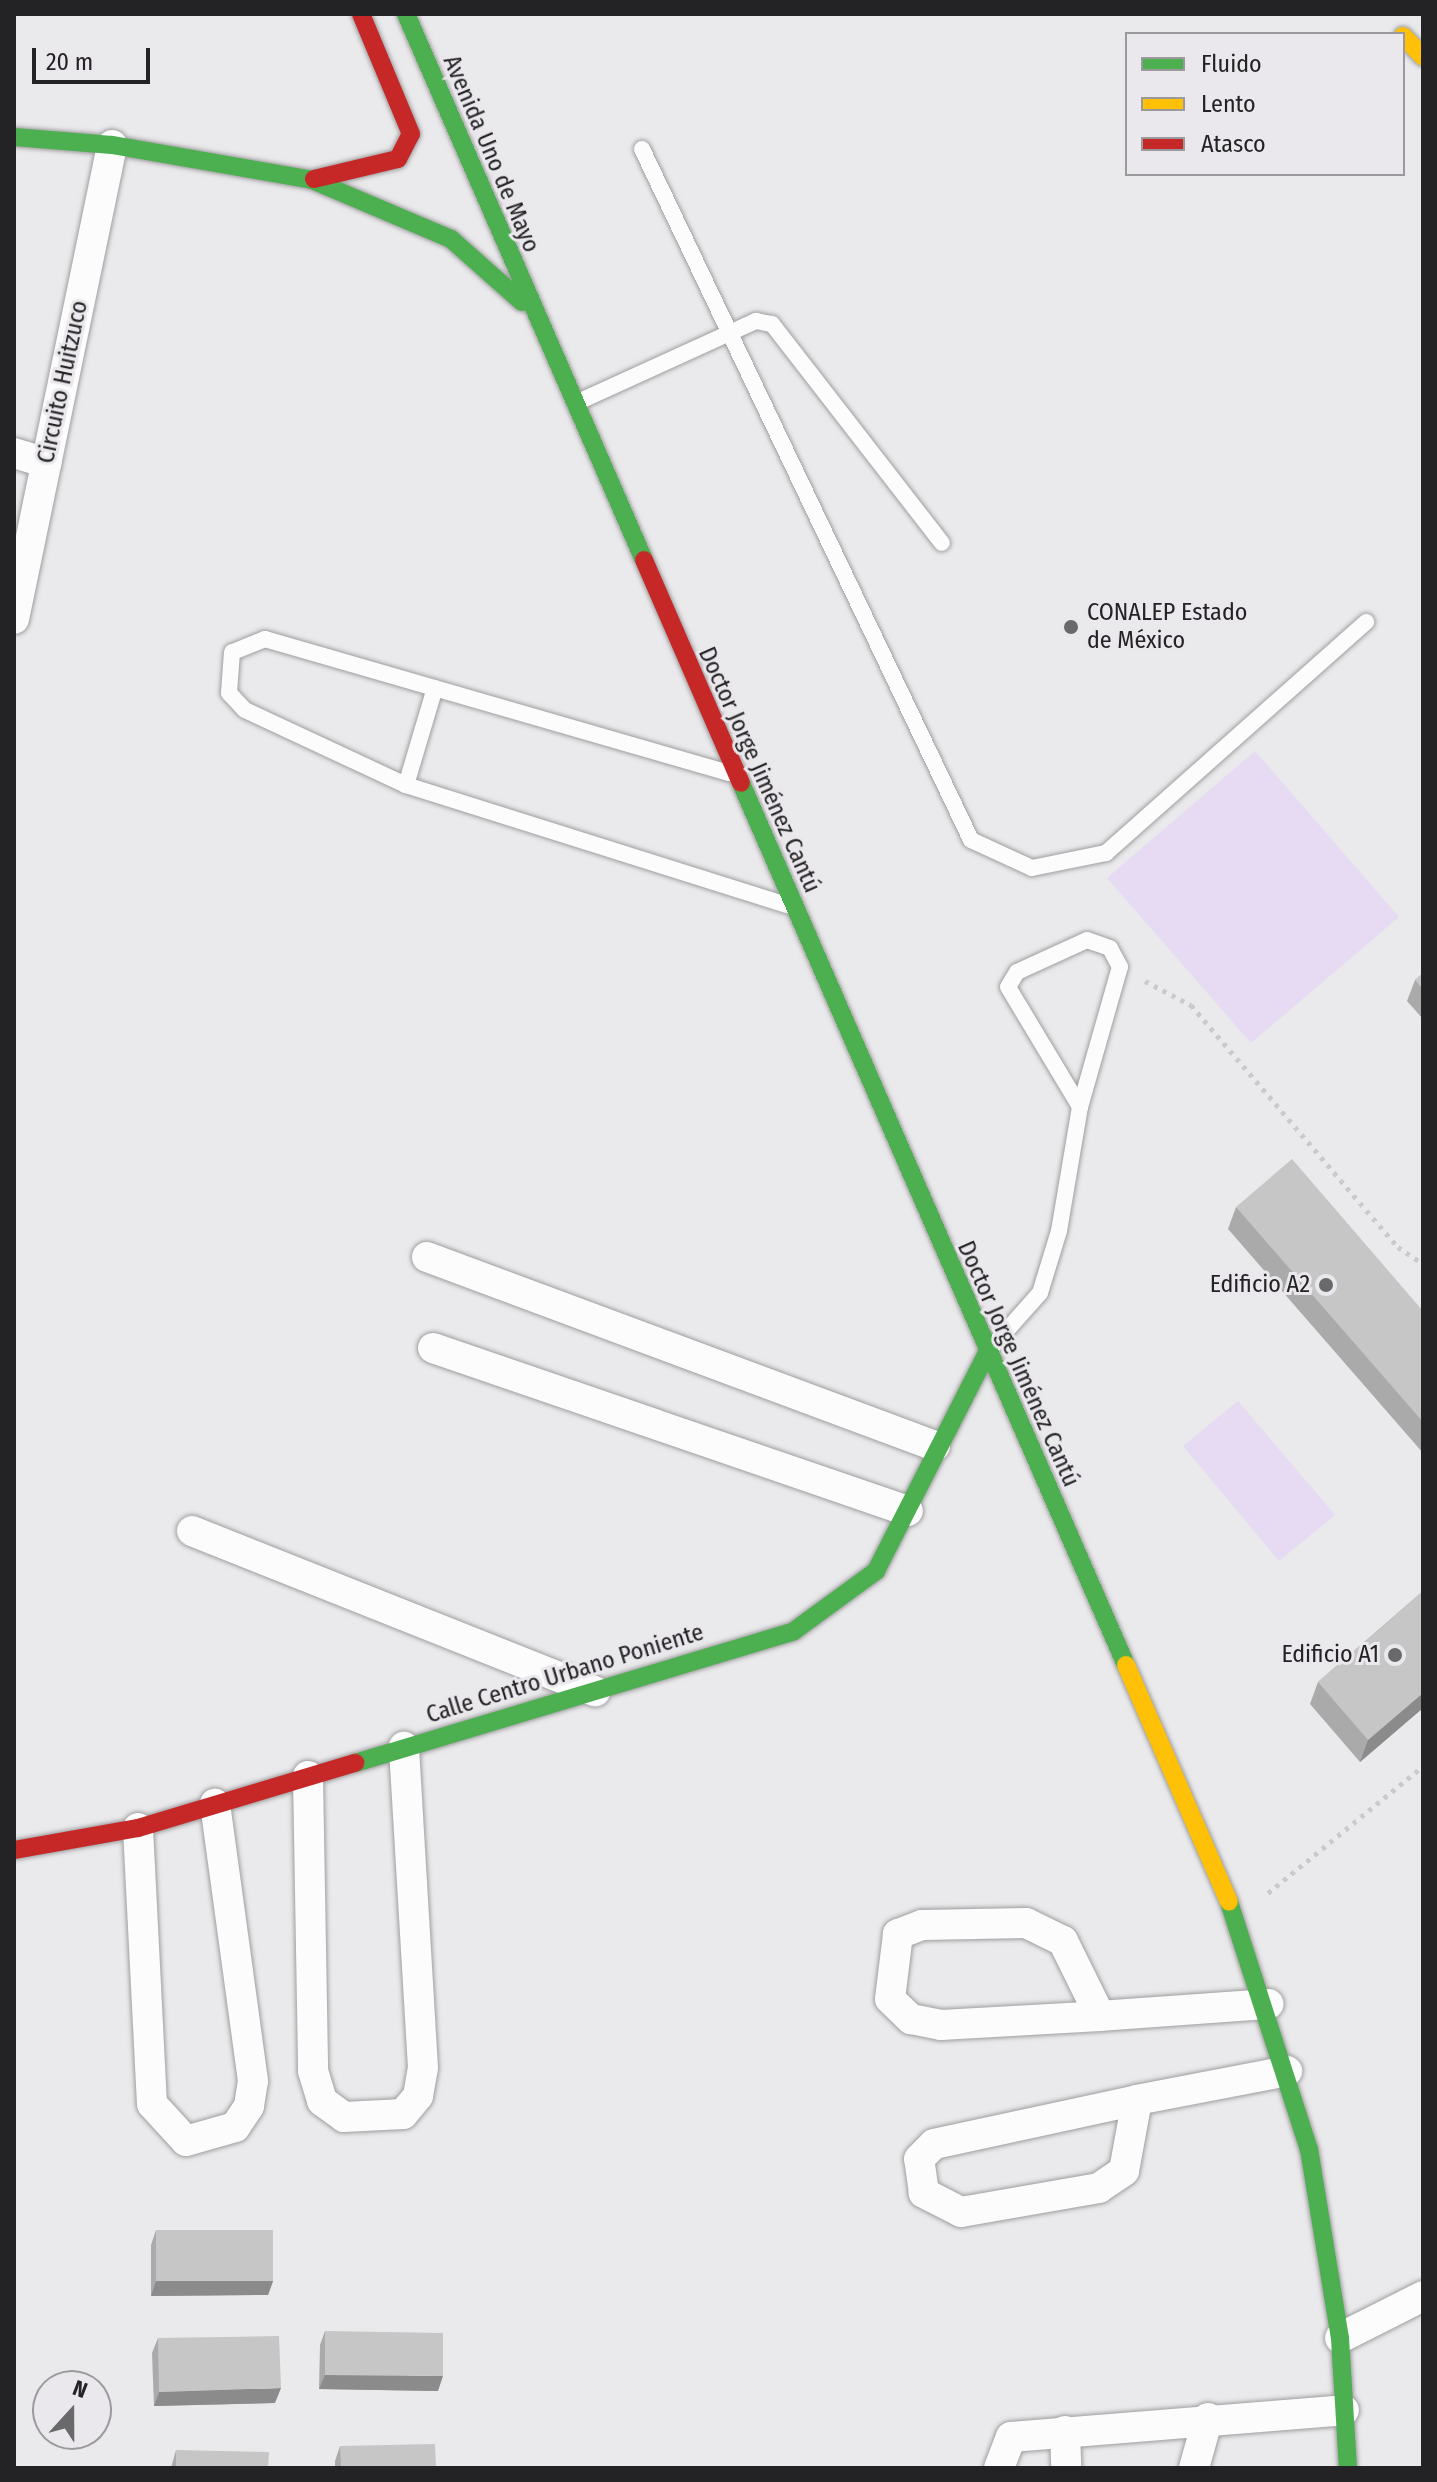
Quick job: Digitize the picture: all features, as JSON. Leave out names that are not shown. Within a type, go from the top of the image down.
[{"type":"main road","points":[[312,180],[398,159],[411,134],[361,14]]},
{"type":"main road","name":"Avenida Uno de Mayo","points":[[406,14],[532,312]]},
{"type":"main road","points":[[1405,38],[1423,57]]},
{"type":"main road","points":[[14,137],[112,145],[312,180],[451,239],[532,312]]},
{"type":"main road","name":"Doctor Jorge Jiménez Cantú","points":[[532,312],[1235,1917],[1269,2004],[1309,2149],[1340,2338],[1348,2468]]},
{"type":"main road","name":"Calle Centro Urbano Poniente","points":[[14,1850],[138,1828],[794,1631],[876,1571],[908,1511],[935,1446],[987,1353]]},
{"type":"street","name":"Circuito Huitzuco","points":[[14,619],[112,145]]},
{"type":"street","points":[[14,453],[46,463]]},
{"type":"street","points":[[427,1257],[935,1446]]},
{"type":"street","points":[[433,1348],[908,1511]]},
{"type":"street","points":[[192,1531],[595,1691]]},
{"type":"street","points":[[308,1776],[313,2071],[322,2101],[344,2117],[403,2114],[418,2096],[423,2068],[404,1747]]},
{"type":"street","points":[[138,1828],[152,2104],[186,2141],[235,2127],[249,2106],[253,2081],[215,1804]]},
{"type":"street","points":[[1100,2016],[1063,1941],[1026,1923],[922,1925],[898,1934],[890,1999],[911,2019],[941,2025],[1100,2016],[1269,2004]]},
{"type":"street","points":[[1137,2100],[1124,2171],[1099,2188],[961,2212],[924,2193],[919,2159],[934,2144],[1137,2100],[1287,2071]]},
{"type":"street","points":[[1340,2338],[1423,2296]]},
{"type":"street","points":[[999,2468],[1011,2437],[1208,2418],[1344,2410]]},
{"type":"street","points":[[1194,2468],[1208,2418]]},
{"type":"street","points":[[1065,2431],[1066,2468]]},
{"type":"lane","points":[[642,149],[726,335],[971,840],[1032,868],[1106,853],[1366,622]]},
{"type":"lane","points":[[572,405],[756,321],[772,324],[942,543]]},
{"type":"lane","points":[[735,775],[265,639],[232,652],[229,693],[245,710],[406,785],[793,907]]},
{"type":"lane","points":[[406,785],[435,688]]},
{"type":"lane","points":[[987,1353],[1040,1293],[1059,1231],[1080,1107],[1120,967],[1110,948],[1087,940],[1017,972],[1008,987],[1080,1107]]},
{"type":"path","points":[[1120,967],[1191,1005],[1398,1247],[1423,1264]]},
{"type":"path","points":[[1235,1917],[1423,1766]]},
{"type":"shaded area","points":[[1255,751],[1399,917],[1251,1043],[1107,878]]},
{"type":"shaded area","points":[[1238,1401],[1335,1515],[1279,1561],[1183,1446]]},
{"type":"building","points":[[1423,973],[1423,989],[1415,980]]},
{"type":"building","name":"Edificio A2","points":[[1292,1159],[1423,1311],[1423,1422],[1236,1207]]},
{"type":"building","name":"Edificio A1","points":[[1423,1591],[1423,1693],[1368,1740],[1318,1682]]},
{"type":"building","points":[[156,2230],[273,2230],[273,2281],[156,2281]]},
{"type":"building","points":[[325,2331],[443,2333],[443,2376],[325,2375]]},
{"type":"building","points":[[279,2336],[281,2388],[159,2392],[158,2338]]},
{"type":"building","points":[[435,2444],[436,2468],[341,2468],[340,2446]]},
{"type":"building","points":[[176,2450],[269,2452],[268,2468],[176,2468]]},
{"type":"traffic: fast","points":[[406,14],[644,560]]},
{"type":"traffic: fast","points":[[14,137],[112,145],[312,180],[451,239],[522,302]]},
{"type":"traffic: fast","points":[[741,783],[1126,1665]]},
{"type":"traffic: fast","points":[[355,1763],[794,1631],[876,1571],[987,1353]]},
{"type":"traffic: fast","points":[[1229,1902],[1309,2149],[1340,2338],[1348,2468]]},
{"type":"traffic: slow","points":[[1405,38],[1423,57]]},
{"type":"traffic: slow","points":[[1126,1665],[1229,1902]]},
{"type":"traffic: jam","points":[[314,179],[398,159],[411,134],[361,14]]},
{"type":"traffic: jam","points":[[644,560],[741,783]]},
{"type":"traffic: jam","points":[[14,1850],[138,1828],[355,1763]]},
{"type":"place","name":"CONALEP Estado de México","points":[[1071,627]]},
{"type":"place","name":"Edificio A2","points":[[1326,1285]]},
{"type":"place","name":"Edificio A1","points":[[1395,1655]]}]
